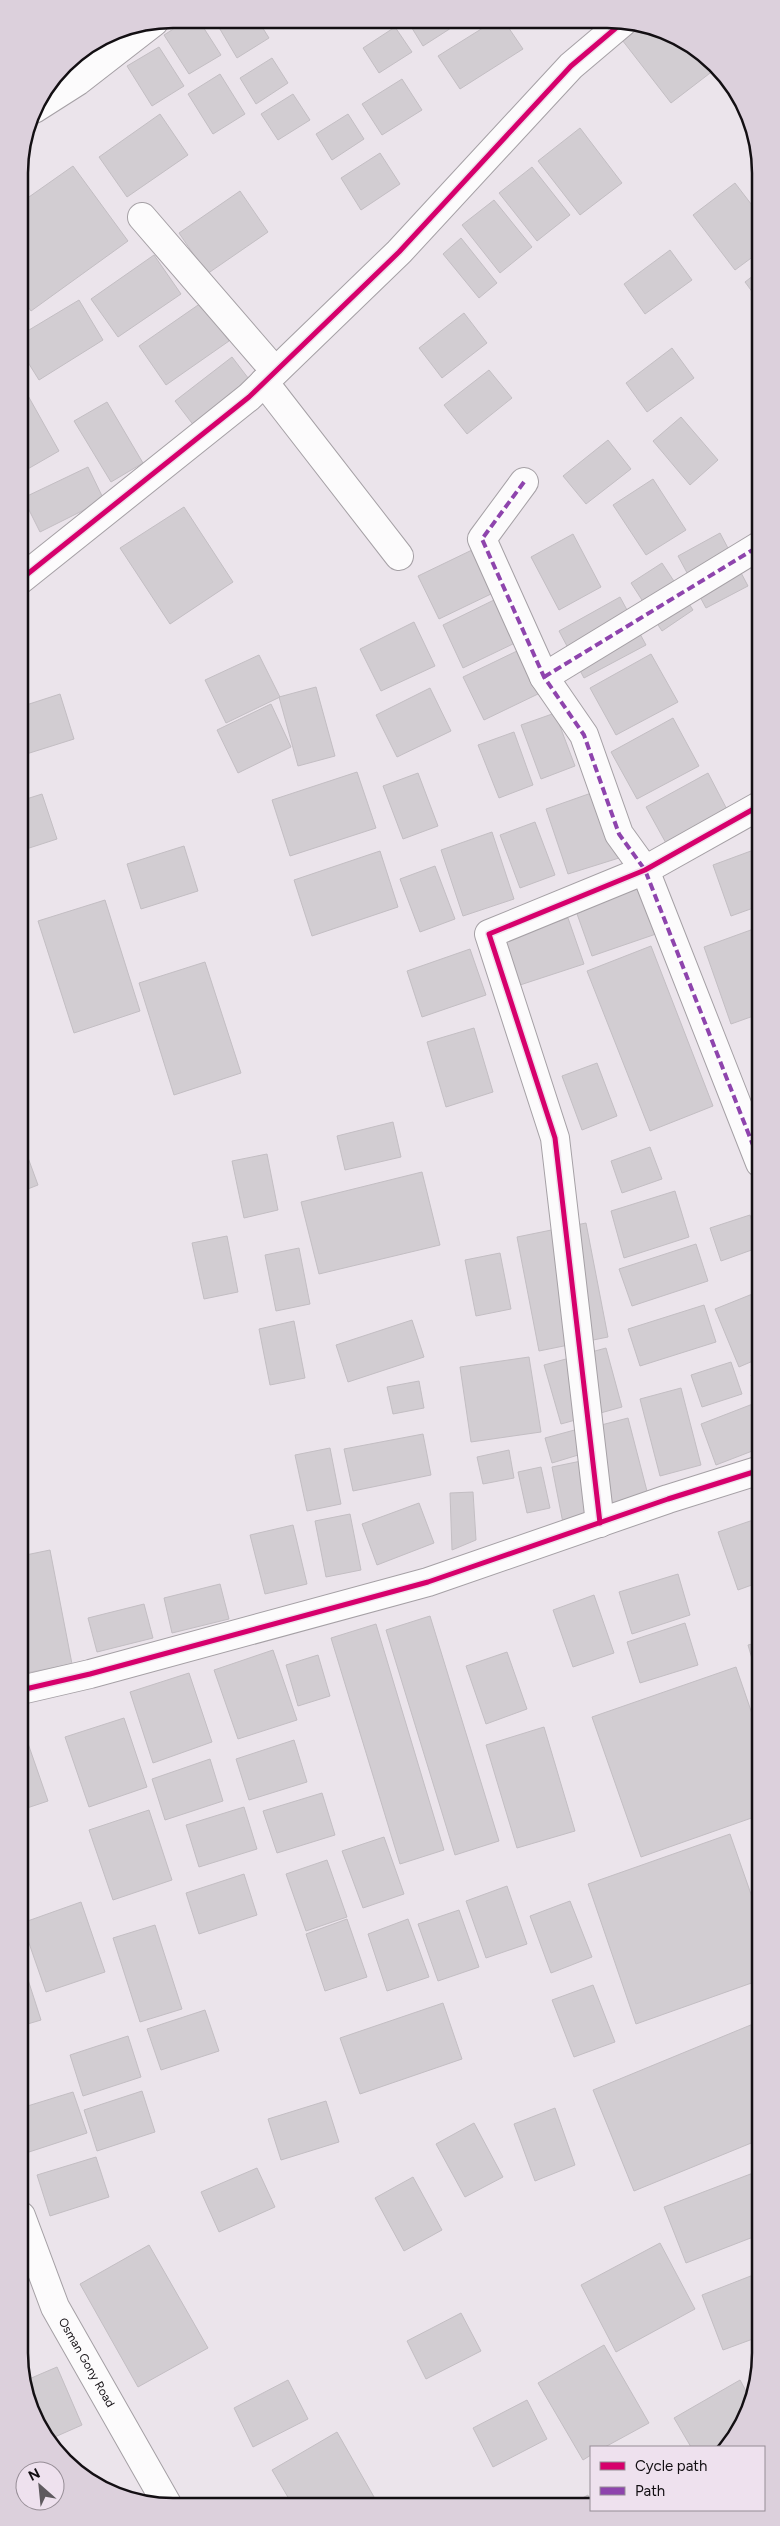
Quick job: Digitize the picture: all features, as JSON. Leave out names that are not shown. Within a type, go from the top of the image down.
[{"type":"street","points":[[28,573],[269,376],[399,252],[571,66],[615,28]]},
{"type":"street","points":[[47,101],[78,81],[144,30]]},
{"type":"street","points":[[142,217],[269,376],[399,556]]},
{"type":"street","points":[[524,482],[482,539],[544,677],[584,735],[619,834],[645,870],[752,1143]]},
{"type":"street","points":[[544,677],[752,550]]},
{"type":"street","points":[[600,1522],[555,1138],[489,934],[645,870],[752,810]]},
{"type":"street","points":[[28,1688],[90,1674],[428,1582],[600,1522],[752,1473]]},
{"type":"street","name":"Osman Gony Road","points":[[28,2233],[55,2307],[162,2497]]},
{"type":"building","points":[[175,28],[204,28],[221,55],[189,74],[164,35]]},
{"type":"building","points":[[219,28],[263,28],[269,38],[237,58]]},
{"type":"building","points":[[396,28],[412,52],[379,73],[363,48]]},
{"type":"building","points":[[412,28],[451,28],[423,46]]},
{"type":"building","points":[[483,28],[509,28],[523,49],[460,89],[438,56]]},
{"type":"building","points":[[628,29],[654,35],[696,57],[712,72],[671,103],[619,36]]},
{"type":"building","points":[[159,47],[184,86],[152,106],[127,66]]},
{"type":"building","points":[[272,58],[288,83],[256,104],[240,78]]},
{"type":"building","points":[[220,74],[245,114],[213,134],[188,94]]},
{"type":"building","points":[[402,79],[422,110],[382,135],[362,104]]},
{"type":"building","points":[[293,94],[310,120],[278,140],[261,114]]},
{"type":"building","points":[[160,114],[188,155],[127,197],[99,157]]},
{"type":"building","points":[[348,114],[364,139],[332,160],[316,134]]},
{"type":"building","points":[[580,128],[622,183],[580,215],[538,161]]},
{"type":"building","points":[[380,153],[400,184],[361,210],[341,178]]},
{"type":"building","points":[[73,166],[128,241],[31,311],[28,307],[28,198]]},
{"type":"building","points":[[532,167],[570,215],[537,241],[499,193]]},
{"type":"building","points":[[735,183],[752,205],[752,257],[735,270],[693,215]]},
{"type":"building","points":[[240,191],[268,232],[207,274],[179,233]]},
{"type":"building","points":[[494,200],[532,247],[500,273],[462,225]]},
{"type":"building","points":[[461,238],[497,283],[479,298],[443,254]]},
{"type":"building","points":[[670,250],[692,280],[645,314],[624,284]]},
{"type":"building","points":[[154,255],[181,294],[118,337],[91,299]]},
{"type":"building","points":[[752,277],[752,292],[745,282]]},
{"type":"building","points":[[79,300],[103,340],[39,380],[28,362],[28,331]]},
{"type":"building","points":[[201,303],[229,341],[166,385],[139,346]]},
{"type":"building","points":[[464,313],[487,343],[442,378],[419,348]]},
{"type":"building","points":[[672,348],[694,378],[647,412],[626,383]]},
{"type":"building","points":[[232,357],[255,387],[198,431],[175,401]]},
{"type":"building","points":[[489,370],[512,398],[467,434],[444,405]]},
{"type":"building","points":[[28,396],[59,451],[28,469]]},
{"type":"building","points":[[107,402],[143,463],[111,482],[74,421]]},
{"type":"building","points":[[681,417],[718,460],[690,485],[653,441]]},
{"type":"building","points":[[608,440],[631,469],[586,504],[563,476]]},
{"type":"building","points":[[88,467],[104,500],[40,532],[28,508],[28,496]]},
{"type":"building","points":[[653,479],[686,530],[646,555],[613,505]]},
{"type":"building","points":[[184,507],[233,582],[170,624],[120,548]]},
{"type":"building","points":[[720,533],[748,586],[706,608],[678,556]]},
{"type":"building","points":[[573,534],[601,587],[559,610],[531,557]]},
{"type":"building","points":[[472,550],[493,593],[439,619],[418,576]]},
{"type":"building","points":[[662,563],[693,610],[662,631],[631,583]]},
{"type":"building","points":[[620,597],[646,645],[584,678],[559,631]]},
{"type":"building","points":[[496,599],[517,642],[463,668],[443,625]]},
{"type":"building","points":[[414,622],[435,666],[381,691],[360,649]]},
{"type":"building","points":[[517,651],[538,694],[484,720],[463,677]]},
{"type":"building","points":[[651,654],[678,702],[616,735],[590,688]]},
{"type":"building","points":[[259,655],[280,697],[226,723],[205,680]]},
{"type":"building","points":[[316,687],[335,756],[298,766],[279,697]]},
{"type":"building","points":[[430,688],[451,731],[397,757],[376,715]]},
{"type":"building","points":[[60,694],[74,739],[28,753],[28,704]]},
{"type":"building","points":[[271,704],[291,747],[238,773],[217,730]]},
{"type":"building","points":[[555,713],[575,766],[541,779],[521,725]]},
{"type":"building","points":[[673,718],[699,766],[637,799],[611,752]]},
{"type":"building","points":[[514,732],[533,785],[499,798],[478,745]]},
{"type":"building","points":[[357,772],[376,828],[290,856],[272,800]]},
{"type":"building","points":[[418,773],[438,826],[403,839],[383,786]]},
{"type":"building","points":[[708,773],[733,821],[672,854],[646,807]]},
{"type":"building","points":[[597,791],[619,858],[568,874],[546,809]]},
{"type":"building","points":[[42,794],[57,839],[28,848],[28,798]]},
{"type":"building","points":[[535,822],[555,875],[520,888],[500,835]]},
{"type":"building","points":[[492,832],[514,899],[463,916],[441,850]]},
{"type":"building","points":[[184,846],[198,891],[141,909],[127,864]]},
{"type":"building","points":[[380,851],[398,907],[312,936],[294,880]]},
{"type":"building","points":[[752,851],[752,908],[731,916],[713,865]]},
{"type":"building","points":[[435,866],[455,919],[420,932],[400,879]]},
{"type":"building","points":[[640,888],[656,934],[592,956],[576,911]]},
{"type":"building","points":[[105,900],[140,1011],[74,1033],[38,921]]},
{"type":"building","points":[[568,918],[584,964],[520,985],[504,940]]},
{"type":"building","points":[[752,930],[752,1016],[731,1024],[704,947]]},
{"type":"building","points":[[651,946],[713,1106],[650,1131],[587,971]]},
{"type":"building","points":[[470,949],[486,995],[422,1017],[407,971]]},
{"type":"building","points":[[205,962],[241,1073],[174,1095],[139,983]]},
{"type":"building","points":[[474,1028],[493,1092],[446,1107],[427,1042]]},
{"type":"building","points":[[597,1063],[617,1116],[582,1130],[562,1076]]},
{"type":"building","points":[[393,1122],[401,1157],[345,1170],[337,1136]]},
{"type":"building","points":[[650,1147],[662,1179],[622,1193],[611,1161]]},
{"type":"building","points":[[267,1154],[278,1210],[244,1218],[232,1161]]},
{"type":"building","points":[[28,1158],[38,1185],[28,1189]]},
{"type":"building","points":[[422,1172],[440,1245],[319,1274],[301,1202]]},
{"type":"building","points":[[675,1191],[689,1237],[624,1258],[611,1211]]},
{"type":"building","points":[[750,1215],[752,1221],[752,1250],[721,1261],[710,1228]]},
{"type":"building","points":[[586,1223],[608,1337],[539,1351],[517,1237]]},
{"type":"building","points":[[227,1236],[238,1292],[204,1299],[192,1243]]},
{"type":"building","points":[[696,1244],[708,1281],[632,1306],[619,1269]]},
{"type":"building","points":[[299,1248],[310,1304],[276,1311],[265,1255]]},
{"type":"building","points":[[500,1253],[511,1309],[476,1316],[465,1260]]},
{"type":"building","points":[[752,1294],[752,1361],[739,1367],[715,1309]]},
{"type":"building","points":[[704,1305],[716,1342],[640,1366],[628,1329]]},
{"type":"building","points":[[412,1320],[424,1357],[348,1382],[336,1345]]},
{"type":"building","points":[[294,1321],[305,1378],[270,1385],[259,1329]]},
{"type":"building","points":[[606,1348],[622,1407],[561,1424],[544,1365]]},
{"type":"building","points":[[529,1357],[541,1432],[471,1442],[460,1367]]},
{"type":"building","points":[[731,1362],[742,1394],[702,1407],[691,1375]]},
{"type":"building","points":[[419,1381],[424,1408],[393,1414],[387,1387]]},
{"type":"building","points":[[681,1388],[701,1465],[660,1476],[640,1399]]},
{"type":"building","points":[[752,1404],[752,1451],[716,1465],[701,1424]]},
{"type":"building","points":[[628,1418],[648,1495],[606,1505],[586,1429]]},
{"type":"building","points":[[582,1428],[588,1452],[552,1463],[545,1438]]},
{"type":"building","points":[[423,1434],[431,1475],[353,1491],[344,1449]]},
{"type":"building","points":[[330,1448],[341,1504],[307,1511],[295,1455]]},
{"type":"building","points":[[509,1450],[514,1478],[483,1484],[477,1457]]},
{"type":"building","points":[[586,1460],[598,1516],[563,1523],[552,1467]]},
{"type":"building","points":[[541,1467],[550,1508],[527,1513],[518,1472]]},
{"type":"building","points":[[473,1492],[476,1540],[452,1550],[450,1493]]},
{"type":"building","points":[[419,1503],[434,1543],[377,1565],[362,1524]]},
{"type":"building","points":[[350,1514],[361,1570],[326,1577],[315,1521]]},
{"type":"building","points":[[752,1520],[752,1585],[738,1590],[718,1532]]},
{"type":"building","points":[[293,1525],[307,1584],[265,1594],[250,1535]]},
{"type":"building","points":[[50,1550],[72,1664],[28,1673],[28,1555]]},
{"type":"building","points":[[678,1574],[690,1615],[632,1634],[619,1592]]},
{"type":"building","points":[[220,1584],[229,1619],[172,1633],[164,1598]]},
{"type":"building","points":[[594,1595],[614,1653],[573,1667],[553,1610]]},
{"type":"building","points":[[144,1604],[153,1638],[97,1652],[88,1618]]},
{"type":"building","points":[[430,1616],[499,1841],[455,1855],[386,1630]]},
{"type":"building","points":[[685,1623],[698,1665],[640,1683],[627,1642]]},
{"type":"building","points":[[376,1624],[444,1850],[400,1864],[331,1638]]},
{"type":"building","points":[[752,1644],[752,1659],[748,1645]]},
{"type":"building","points":[[273,1650],[297,1720],[238,1739],[214,1670]]},
{"type":"building","points":[[507,1652],[527,1709],[486,1724],[466,1666]]},
{"type":"building","points":[[318,1655],[330,1696],[298,1706],[286,1665]]},
{"type":"building","points":[[736,1667],[752,1714],[752,1818],[641,1857],[592,1717]]},
{"type":"building","points":[[189,1673],[212,1742],[153,1763],[130,1692]]},
{"type":"building","points":[[124,1718],[147,1787],[89,1807],[65,1737]]},
{"type":"building","points":[[544,1727],[575,1831],[517,1848],[486,1745]]},
{"type":"building","points":[[294,1740],[307,1782],[249,1800],[236,1759]]},
{"type":"building","points":[[28,1744],[48,1801],[28,1808]]},
{"type":"building","points":[[210,1759],[223,1801],[165,1820],[152,1779]]},
{"type":"building","points":[[322,1793],[335,1835],[277,1853],[263,1811]]},
{"type":"building","points":[[244,1807],[257,1849],[199,1867],[186,1825]]},
{"type":"building","points":[[149,1810],[172,1880],[113,1900],[89,1830]]},
{"type":"building","points":[[730,1834],[752,1897],[752,1983],[636,2024],[588,1884]]},
{"type":"building","points":[[384,1837],[404,1894],[363,1908],[342,1851]]},
{"type":"building","points":[[327,1860],[347,1917],[306,1931],[286,1874]]},
{"type":"building","points":[[244,1874],[257,1915],[199,1934],[186,1893]]},
{"type":"building","points":[[507,1886],[527,1944],[486,1958],[466,1901]]},
{"type":"building","points":[[570,1901],[592,1957],[551,1973],[530,1916]]},
{"type":"building","points":[[81,1902],[105,1972],[46,1992],[28,1940],[28,1921]]},
{"type":"building","points":[[459,1910],[479,1967],[438,1981],[418,1924]]},
{"type":"building","points":[[347,1919],[367,1977],[325,1991],[306,1934]]},
{"type":"building","points":[[408,1919],[429,1977],[387,1991],[368,1934]]},
{"type":"building","points":[[155,1925],[182,2009],[140,2022],[113,1938]]},
{"type":"building","points":[[28,1980],[41,2020],[28,2024]]},
{"type":"building","points":[[593,1985],[615,2042],[574,2057],[552,2000]]},
{"type":"building","points":[[443,2003],[462,2059],[360,2094],[340,2038]]},
{"type":"building","points":[[205,2010],[219,2051],[161,2070],[147,2029]]},
{"type":"building","points":[[752,2024],[752,2143],[634,2191],[593,2090]]},
{"type":"building","points":[[128,2036],[141,2077],[83,2096],[70,2055]]},
{"type":"building","points":[[142,2091],[155,2132],[97,2151],[84,2110]]},
{"type":"building","points":[[73,2092],[87,2133],[29,2152],[28,2106]]},
{"type":"building","points":[[326,2101],[339,2142],[281,2160],[268,2119]]},
{"type":"building","points":[[555,2108],[575,2165],[535,2181],[514,2124]]},
{"type":"building","points":[[474,2123],[503,2177],[465,2197],[436,2144]]},
{"type":"building","points":[[96,2157],[109,2197],[50,2216],[37,2175]]},
{"type":"building","points":[[257,2168],[275,2207],[219,2232],[201,2192]]},
{"type":"building","points":[[752,2173],[752,2237],[686,2263],[664,2207]]},
{"type":"building","points":[[413,2177],[442,2230],[404,2251],[375,2198]]},
{"type":"building","points":[[660,2243],[695,2309],[616,2352],[581,2285]]},
{"type":"building","points":[[149,2245],[208,2348],[138,2387],[80,2284]]},
{"type":"building","points":[[752,2276],[752,2339],[723,2350],[702,2295]]},
{"type":"building","points":[[461,2313],[481,2351],[426,2379],[407,2341]]},
{"type":"building","points":[[604,2345],[649,2423],[607,2446],[590,2446],[590,2456],[583,2460],[538,2383]]},
{"type":"building","points":[[57,2367],[82,2425],[54,2437],[42,2418],[30,2379]]},
{"type":"building","points":[[288,2380],[308,2419],[253,2447],[234,2408]]},
{"type":"building","points":[[740,2380],[747,2393],[738,2418],[719,2446],[690,2446],[674,2418]]},
{"type":"building","points":[[527,2400],[547,2439],[493,2467],[473,2428]]},
{"type":"building","points":[[337,2432],[375,2498],[288,2498],[272,2470]]},
{"type":"marked path","points":[[524,482],[482,539],[544,677],[584,735],[619,834],[645,870],[752,1143]]},
{"type":"marked path","points":[[544,677],[752,550]]},
{"type":"cycle path","points":[[28,574],[249,397],[399,252],[571,66],[616,28]]},
{"type":"cycle path","points":[[600,1523],[555,1138],[489,934],[645,870],[752,810]]},
{"type":"cycle path","points":[[28,1688],[90,1674],[428,1582],[668,1499],[752,1473]]}]
